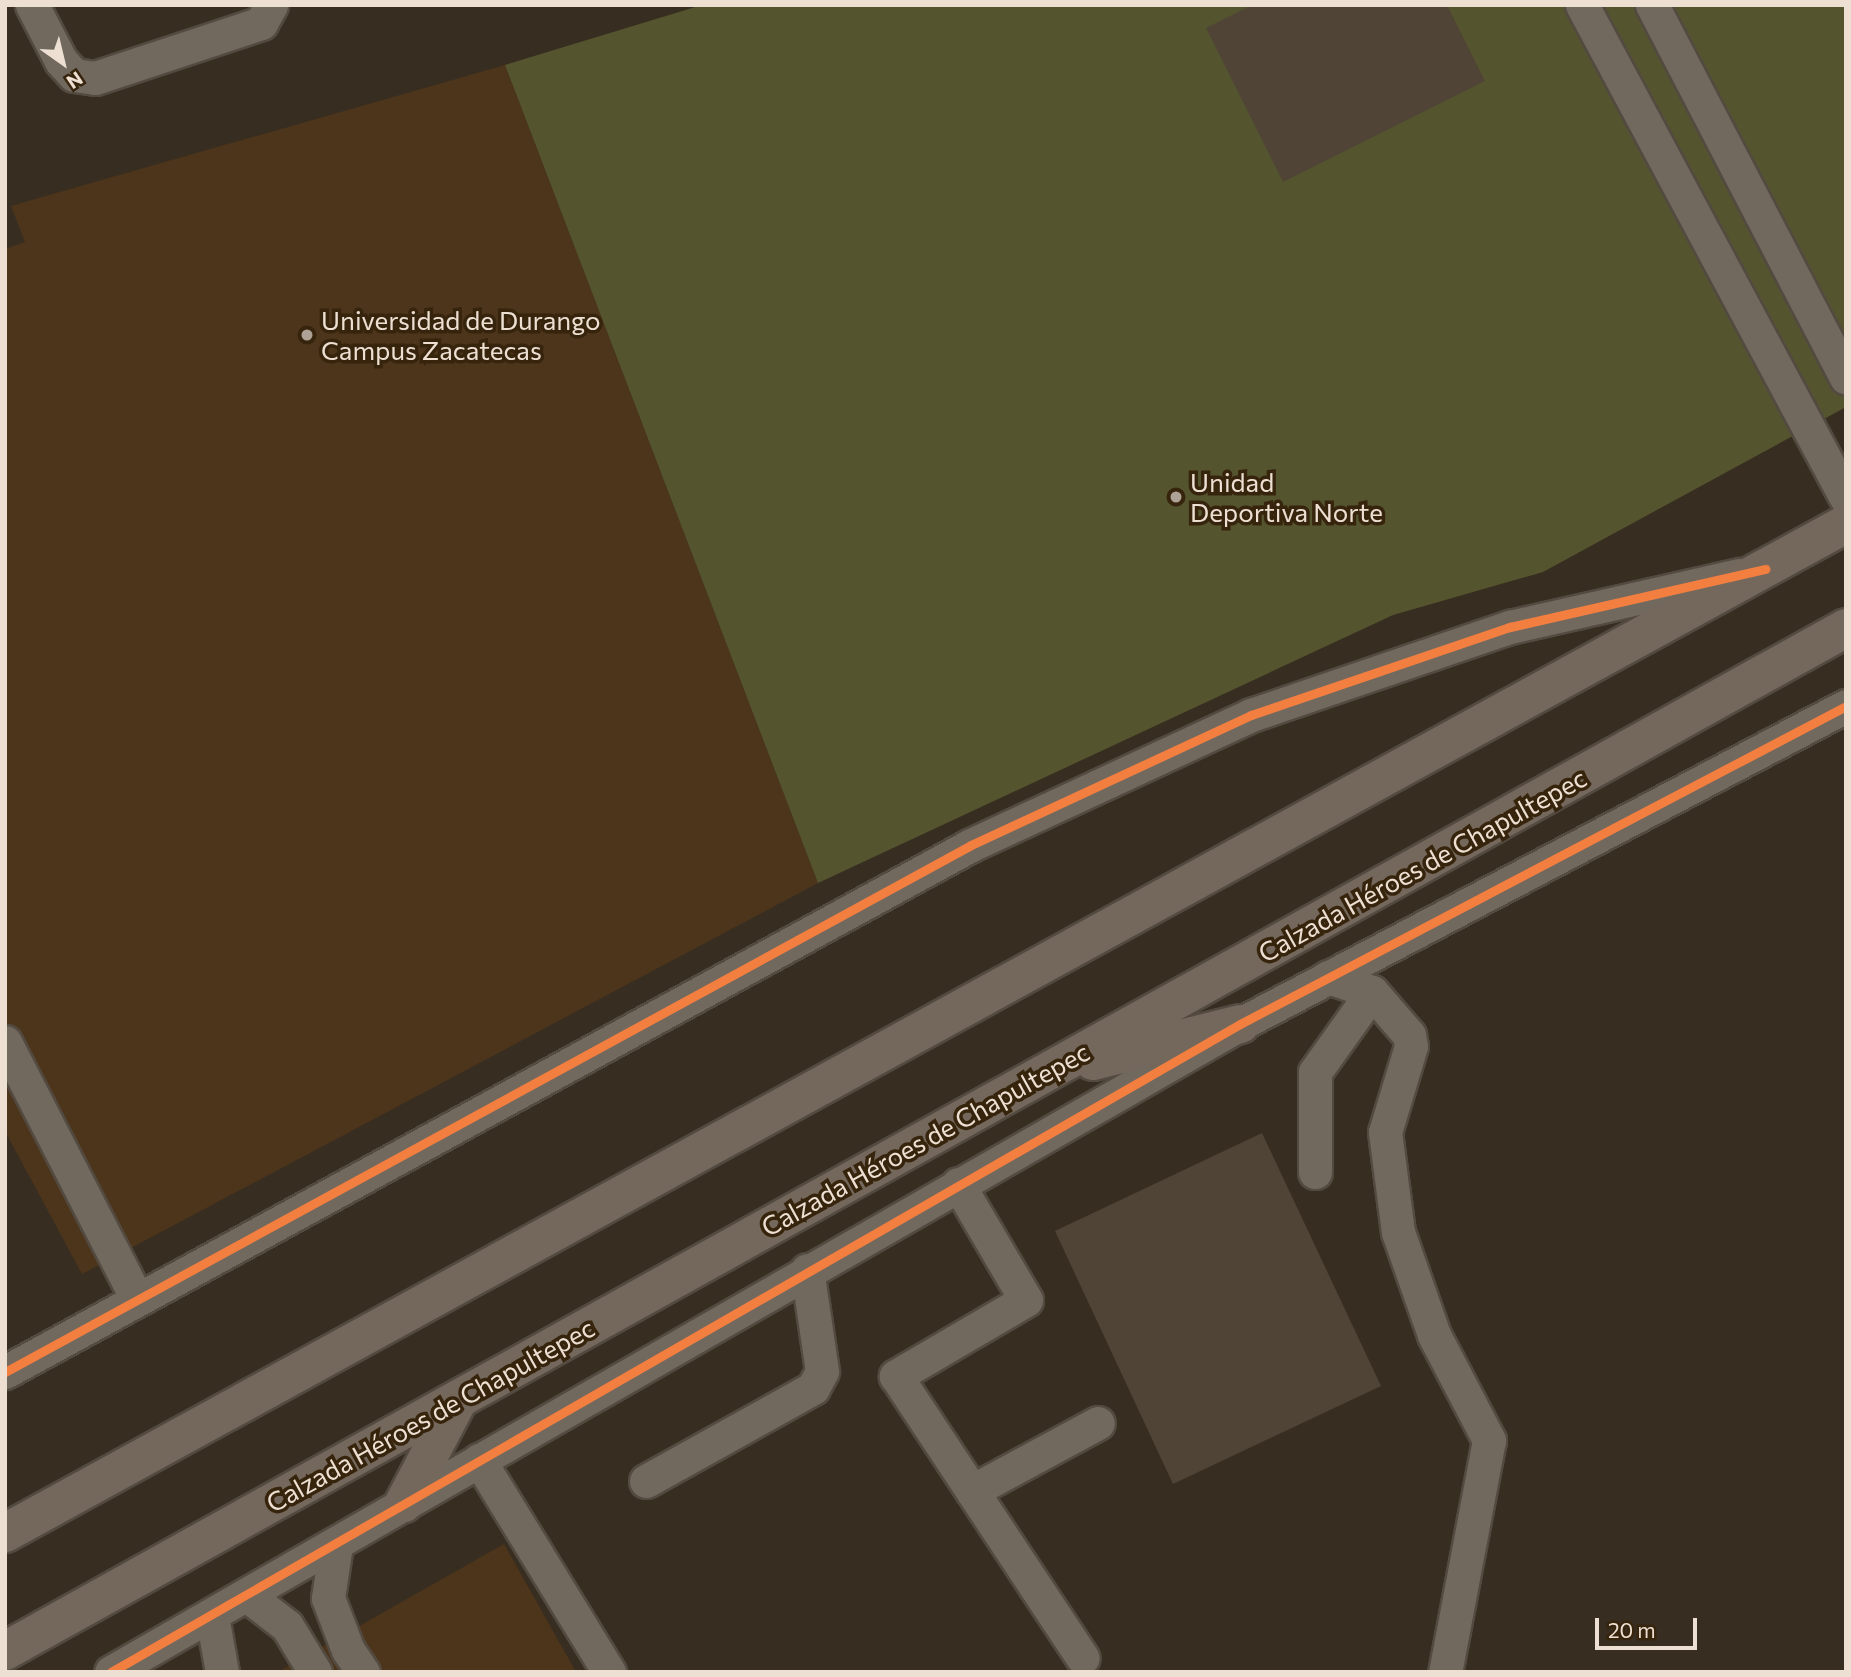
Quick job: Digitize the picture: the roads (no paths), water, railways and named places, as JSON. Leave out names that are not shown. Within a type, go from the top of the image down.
[{"type":"main road","points":[[5,1533],[1846,524]]},
{"type":"main road","name":"Calzada Héroes de Chapultepec","points":[[5,1651],[1846,628]]},
{"type":"main road","points":[[1040,1074],[1240,1024]]},
{"type":"main road","points":[[404,1503],[458,1400]]},
{"type":"street","points":[[32,5],[61,61],[74,75],[95,78],[261,23],[271,5]]},
{"type":"street","points":[[1582,5],[1846,498]]},
{"type":"street","points":[[1652,5],[1846,377]]},
{"type":"street","points":[[5,1372],[971,845],[1251,715],[1510,627],[1766,569]]},
{"type":"street","points":[[111,1672],[248,1596],[807,1270],[1240,1024],[1846,706]]},
{"type":"street","points":[[1328,978],[1372,992],[1409,1035],[1411,1046],[1385,1132],[1398,1232],[1434,1335],[1489,1440],[1446,1672]]},
{"type":"street","points":[[1315,1172],[1315,1072],[1372,992]]},
{"type":"street","points":[[5,1042],[137,1299]]},
{"type":"street","points":[[958,1184],[1026,1300],[896,1376],[1083,1658]]},
{"type":"street","points":[[646,1480],[813,1388],[822,1371],[807,1270]]},
{"type":"street","points":[[972,1491],[1098,1423]]},
{"type":"street","points":[[479,1460],[609,1672]]},
{"type":"street","points":[[336,1545],[328,1598],[348,1650],[363,1672]]},
{"type":"street","points":[[248,1596],[287,1626],[315,1672]]},
{"type":"street","points":[[287,1626],[328,1598]]},
{"type":"street","points":[[212,1616],[212,1668]]},
{"type":"place","name":"Universidad de Durango Campus Zacatecas","points":[[307,335]]},
{"type":"place","name":"Unidad Deportiva Norte","points":[[1176,497]]}]
